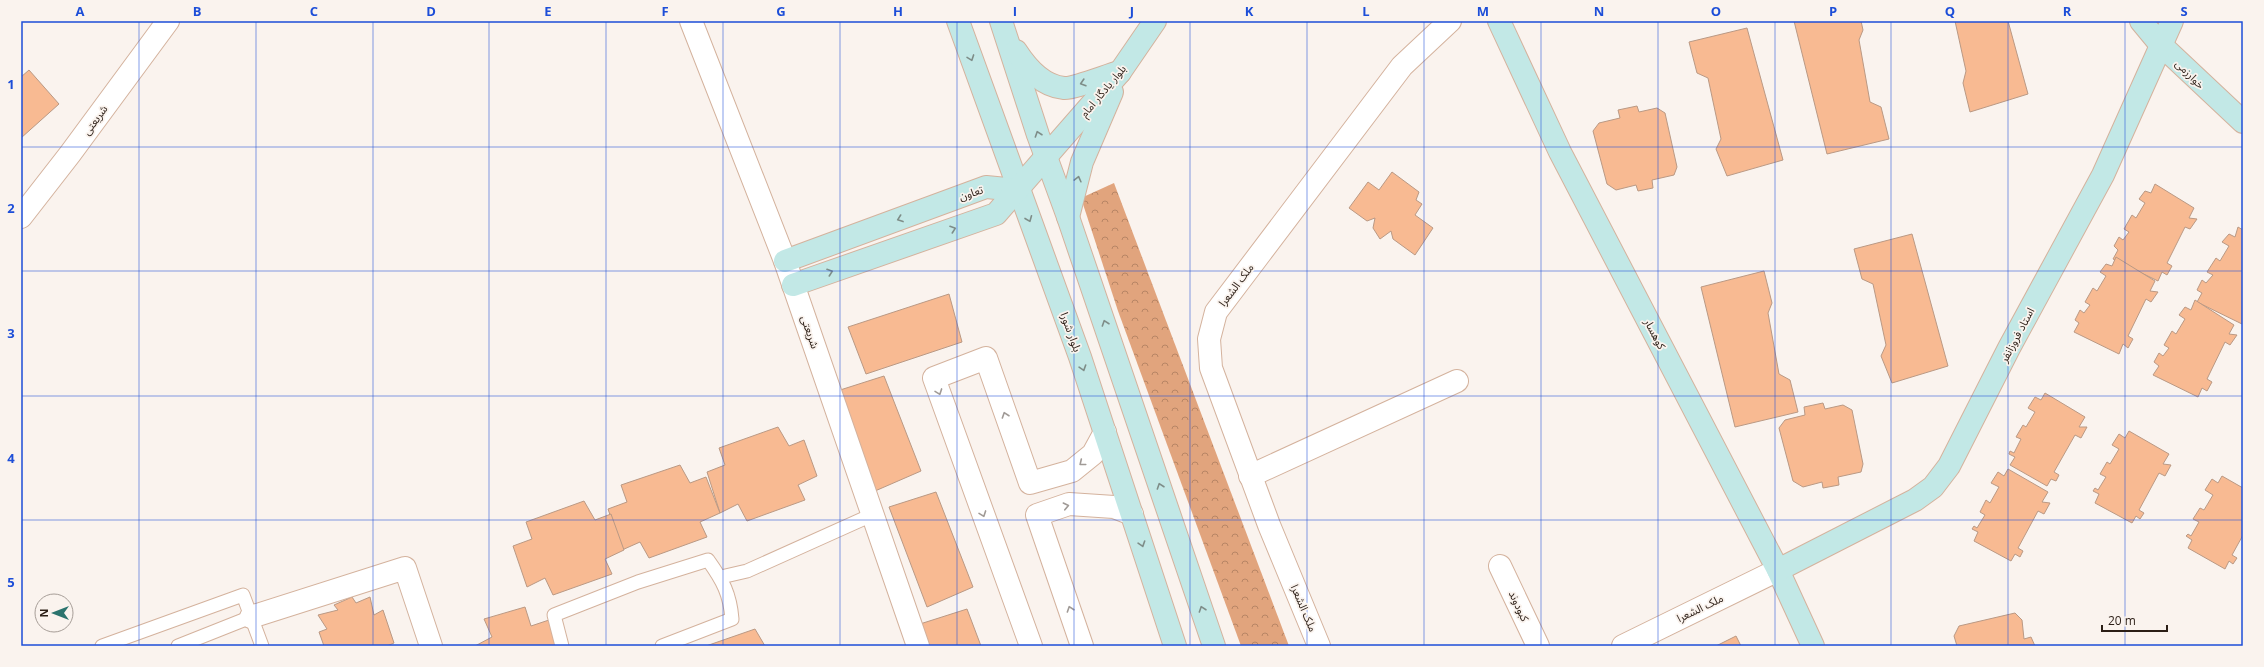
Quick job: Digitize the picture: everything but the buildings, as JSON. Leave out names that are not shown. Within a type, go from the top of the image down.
[{"type":"street","name":"شریعتی","points":[[21,217],[66,160],[168,21]]},
{"type":"street","name":"شریعتی","points":[[691,21],[785,261],[874,514],[918,646]]},
{"type":"street","name":"بلوار شورا","points":[[958,21],[1077,350],[1175,646]]},
{"type":"street","name":"بلوار یادگار امام","points":[[1018,190],[1120,72],[1155,21]]},
{"type":"street","name":"ملک الشعرا","points":[[1320,646],[1250,476],[1211,368],[1209,339],[1216,312],[1402,66],[1450,21]]},
{"type":"street","name":"کوهسار","points":[[1499,21],[1560,152],[1778,570],[1814,646]]},
{"type":"street","name":"خوارزمی","points":[[2141,21],[2160,44],[2243,122]]},
{"type":"street","name":"استاد فروزانفر","points":[[1778,570],[1915,500],[1933,487],[1949,466],[2009,348],[2102,175],[2160,44],[2172,21]]},
{"type":"street","points":[[1003,28],[1030,71],[1050,84],[1064,88],[1120,72]]},
{"type":"street","points":[[1003,28],[1214,646]]},
{"type":"street","points":[[1068,217],[1082,162],[1120,72]]},
{"type":"street","name":"تعاون","points":[[785,261],[986,187],[1018,190]]},
{"type":"street","points":[[793,285],[996,214],[1018,190]]},
{"type":"street","points":[[1031,646],[934,378],[986,358],[1030,484],[1037,514],[1082,646]]},
{"type":"street","points":[[1250,476],[1457,381]]},
{"type":"street","points":[[1030,484],[1072,471],[1093,454],[1105,432]]},
{"type":"street","points":[[1037,514],[1069,504],[1114,507],[1132,514]]},
{"type":"street","name":"کبودوند","points":[[1500,566],[1538,646]]},
{"type":"street","points":[[251,618],[404,568],[431,646]]},
{"type":"street","name":"ملک الشعرا","points":[[1622,646],[1778,570]]},
{"type":"lane","points":[[721,577],[747,571],[874,514]]},
{"type":"lane","points":[[562,646],[554,615],[638,582],[708,560],[721,577],[730,598],[732,619],[662,646]]},
{"type":"lane","points":[[102,646],[243,595],[262,646]]},
{"type":"lane","points":[[178,646],[251,618]]},
{"type":"green space","points":[[1114,183],[1289,646],[1241,646],[1118,311],[1081,198]]}]
